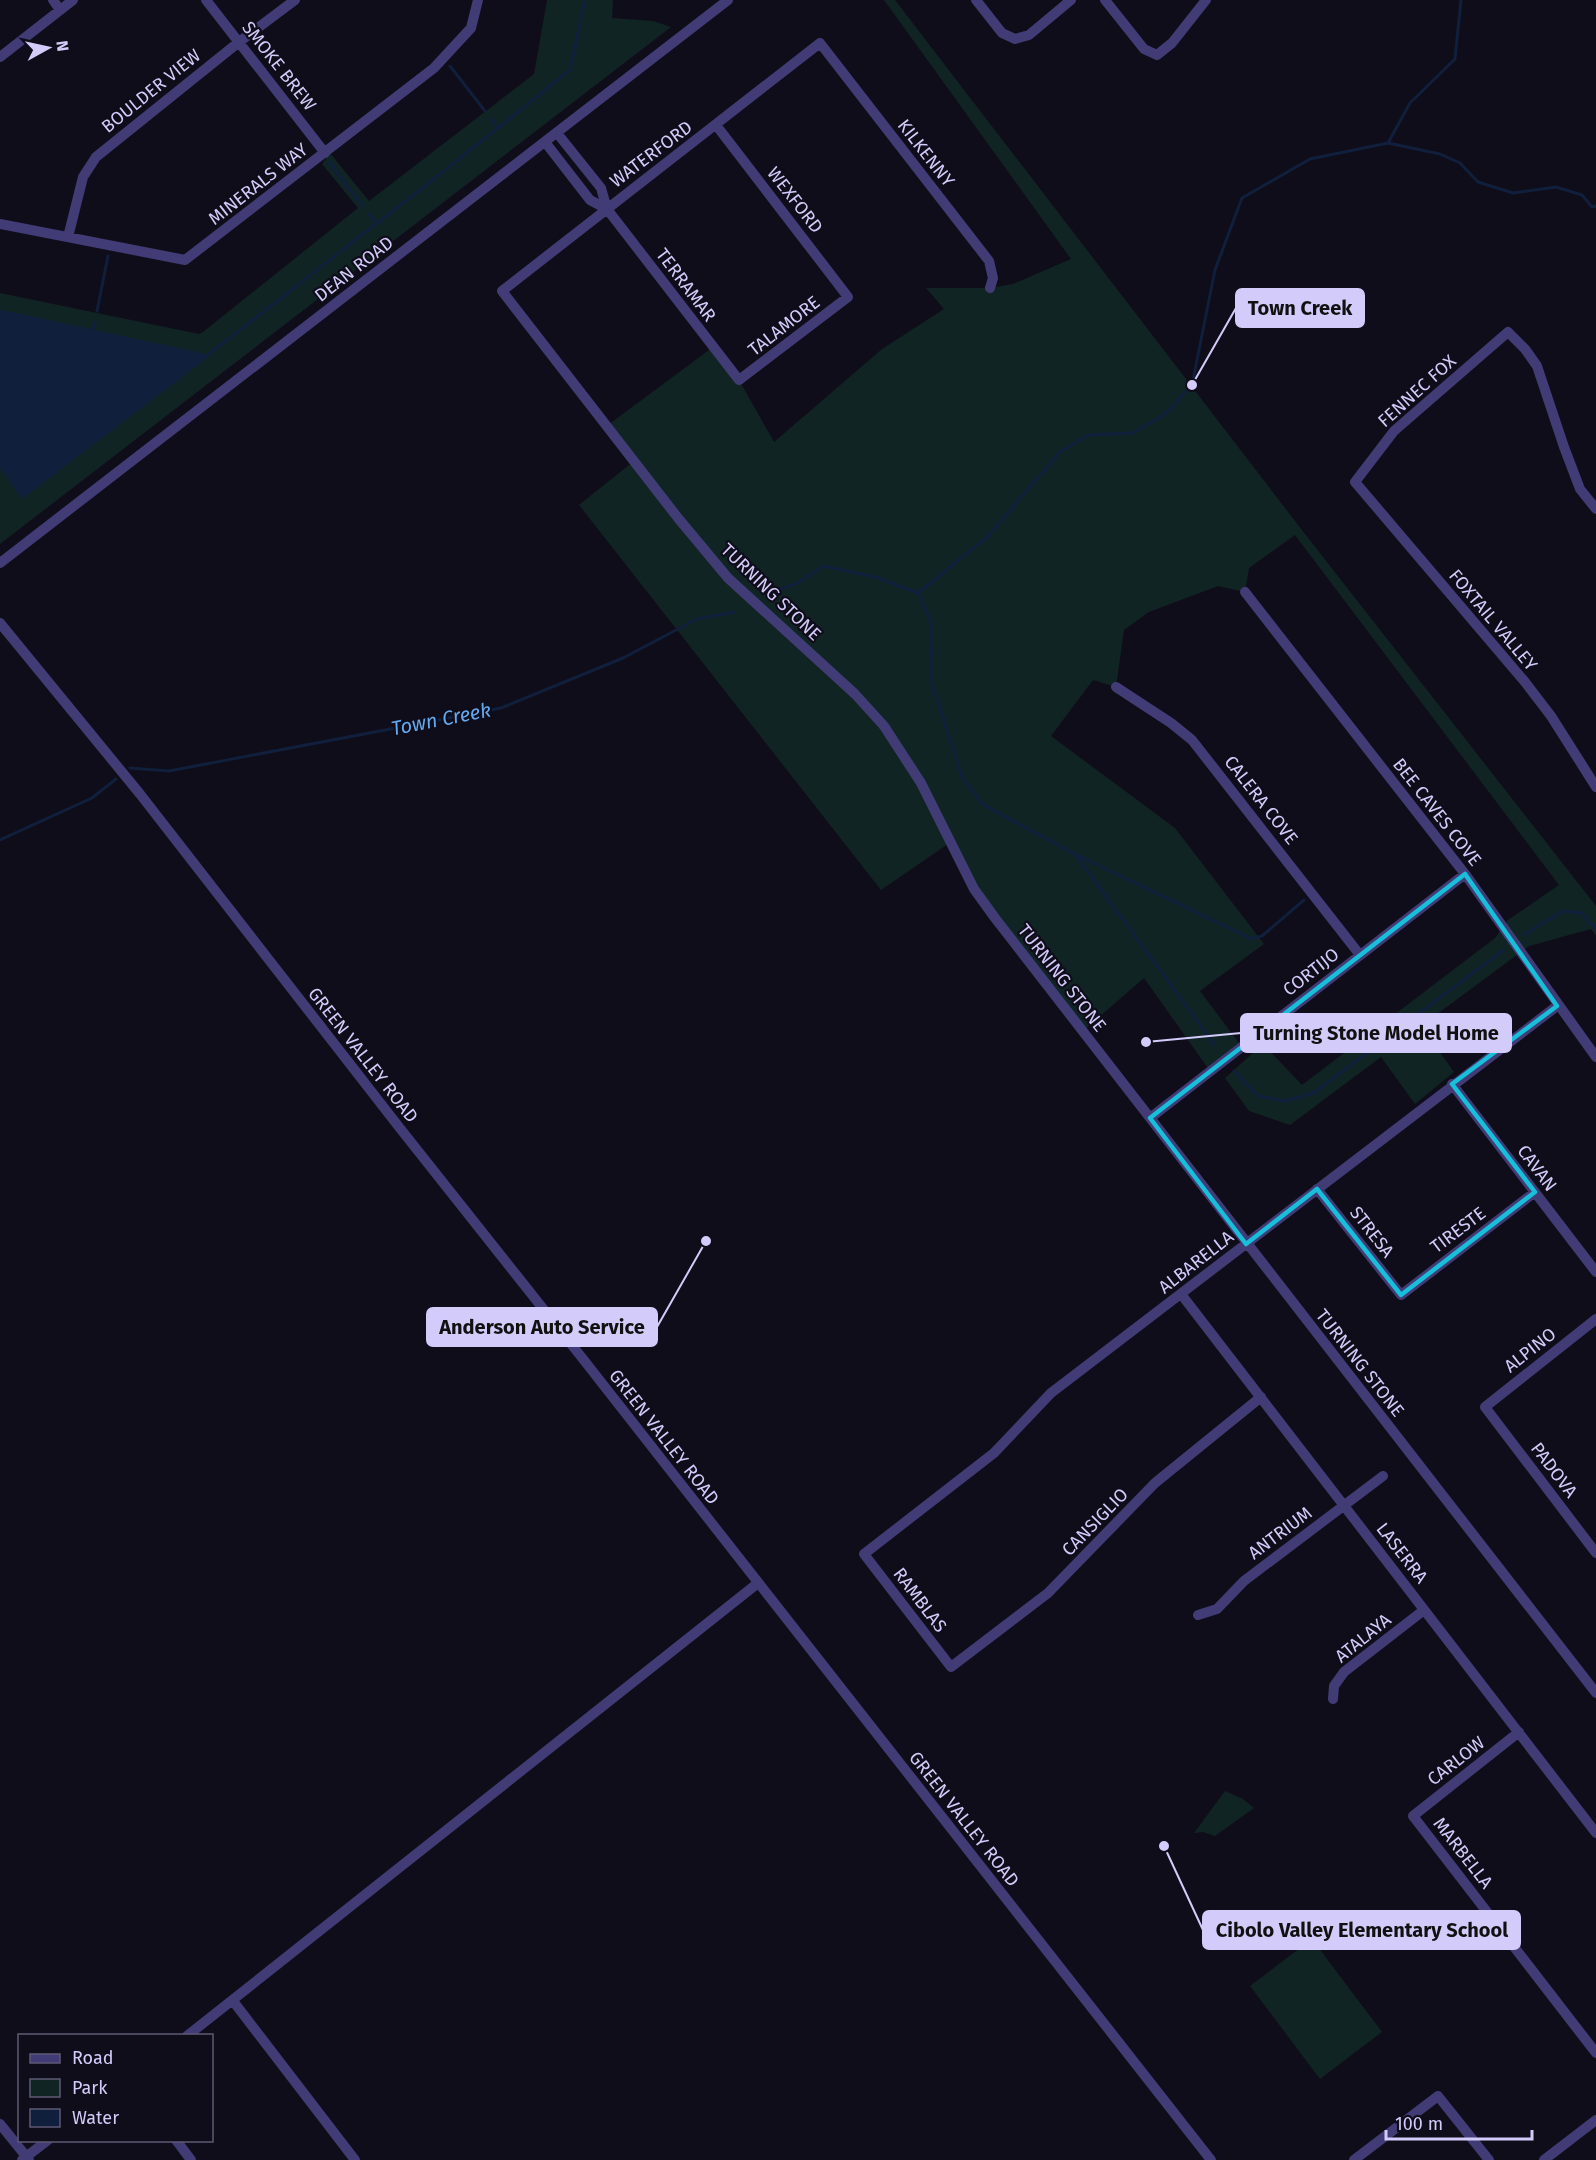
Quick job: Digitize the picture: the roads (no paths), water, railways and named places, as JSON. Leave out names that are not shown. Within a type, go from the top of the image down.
[{"type":"street","points":[[53,0],[60,10]]},
{"type":"street","points":[[0,57],[73,0]]},
{"type":"street","name":"SMOKE BREW","points":[[206,0],[325,153]]},
{"type":"street","name":"BOULDER VIEW","points":[[68,237],[83,177],[96,156],[295,0]]},
{"type":"street","name":"MINERALS WAY","points":[[0,224],[185,260],[434,68],[471,28],[478,0]]},
{"type":"street","name":"DEAN ROAD","points":[[0,563],[728,0]]},
{"type":"street","points":[[976,0],[1002,33],[1015,39],[1029,35],[1071,0]]},
{"type":"street","points":[[1105,0],[1144,50],[1157,55],[1172,43],[1206,0]]},
{"type":"street","name":"WATERFORD","points":[[502,291],[820,43]]},
{"type":"street","name":"KILKENNY","points":[[820,43],[989,261],[993,278],[990,288]]},
{"type":"street","name":"WEXFORD","points":[[716,125],[848,297]]},
{"type":"street","name":"TERRAMAR","points":[[557,133],[601,188],[607,209],[739,380]]},
{"type":"street","name":"TERRAMAR","points":[[545,142],[590,200],[607,209]]},
{"type":"street","name":"TURNING STONE","points":[[502,291],[678,518],[728,578],[855,694],[884,726],[923,787],[974,889],[1246,1244],[1596,1693]]},
{"type":"street","name":"TALAMORE","points":[[739,380],[848,297]]},
{"type":"street","name":"FENNEC FOX","points":[[1355,482],[1394,431],[1508,332],[1538,366],[1580,489],[1596,509]]},
{"type":"street","name":"FOXTAIL VALLEY","points":[[1355,482],[1525,682],[1551,716],[1596,787]]},
{"type":"street","name":"BEE CAVES COVE","points":[[1245,592],[1465,874],[1557,1006],[1596,1057]]},
{"type":"street","name":"GREEN VALLEY ROAD","points":[[0,623],[140,794],[287,985],[1211,2160]]},
{"type":"street","name":"CALERA COVE","points":[[1116,687],[1171,723],[1192,740],[1360,955]]},
{"type":"street","name":"CORTIJO","points":[[1150,1118],[1465,874]]},
{"type":"street","name":"ALBARELLA","points":[[864,1554],[994,1453],[1051,1393],[1452,1084],[1557,1006]]},
{"type":"street","name":"CAVAN","points":[[1452,1084],[1596,1272]]},
{"type":"street","name":"STRESA","points":[[1317,1189],[1401,1295]]},
{"type":"street","name":"TIRESTE","points":[[1401,1295],[1535,1192]]},
{"type":"street","name":"LASERRA","points":[[1181,1294],[1596,1833]]},
{"type":"street","name":"ALPINO","points":[[1485,1407],[1596,1319]]},
{"type":"street","name":"CANSIGLIO","points":[[951,1667],[1048,1593],[1155,1483],[1261,1397]]},
{"type":"street","name":"PADOVA","points":[[1485,1407],[1596,1553]]},
{"type":"street","name":"ANTRIUM","points":[[1198,1615],[1217,1609],[1244,1581],[1383,1476]]},
{"type":"street","name":"RAMBLAS","points":[[864,1554],[951,1667]]},
{"type":"street","points":[[190,2034],[758,1583]]},
{"type":"street","name":"ATALAYA","points":[[1333,1699],[1334,1686],[1344,1672],[1424,1610]]},
{"type":"street","name":"CARLOW","points":[[1413,1816],[1519,1732]]},
{"type":"street","name":"MARBELLA","points":[[1413,1816],[1596,2053]]},
{"type":"street","points":[[233,2001],[355,2160]]},
{"type":"street","points":[[1354,2160],[1438,2096],[1489,2160]]},
{"type":"street","points":[[1544,2160],[1596,2120]]},
{"type":"street","points":[[0,2124],[25,2159],[46,2142]]},
{"type":"street","points":[[178,2142],[191,2160]]},
{"type":"water","points":[[0,310],[211,355],[22,499],[0,468]]},
{"type":"waterway","points":[[208,355],[570,70],[585,0]]},
{"type":"waterway","points":[[1388,143],[1410,103],[1455,59],[1461,0]]},
{"type":"waterway","points":[[450,66],[485,111]]},
{"type":"waterway","points":[[491,119],[498,128]]},
{"type":"waterway","name":"Town Creek","points":[[765,595],[798,583],[824,566],[879,578],[918,593],[987,537],[1060,452],[1088,435],[1133,433],[1164,415],[1192,385],[1215,270],[1242,198],[1310,159],[1388,143],[1440,154],[1460,163],[1478,182],[1513,193],[1556,187],[1582,195],[1592,207],[1596,206]]},
{"type":"waterway","points":[[329,162],[363,206]]},
{"type":"waterway","points":[[369,214],[377,224]]},
{"type":"waterway","points":[[97,311],[108,256]]},
{"type":"waterway","points":[[93,331],[95,321]]},
{"type":"waterway","points":[[918,593],[931,622],[932,684],[962,777],[984,805],[1075,854],[1215,1045]]},
{"type":"waterway","name":"Town Creek","points":[[130,768],[169,771],[501,708],[623,658],[697,619],[735,612]]},
{"type":"waterway","name":"Town Creek","points":[[0,840],[92,798],[116,779]]},
{"type":"waterway","points":[[1075,854],[1252,939],[1262,936],[1304,900]]},
{"type":"waterway","points":[[1524,935],[1563,911],[1582,913],[1596,930]]},
{"type":"waterway","points":[[1234,1071],[1258,1096],[1286,1101],[1314,1093],[1502,951]]},
{"type":"place","name":"Town Creek","points":[[1192,385]]},
{"type":"place","name":"Turning Stone Model Home","points":[[1146,1042]]},
{"type":"place","name":"Anderson Auto Service","points":[[706,1241]]},
{"type":"place","name":"Cibolo Valley Elementary School","points":[[1164,1846]]}]
